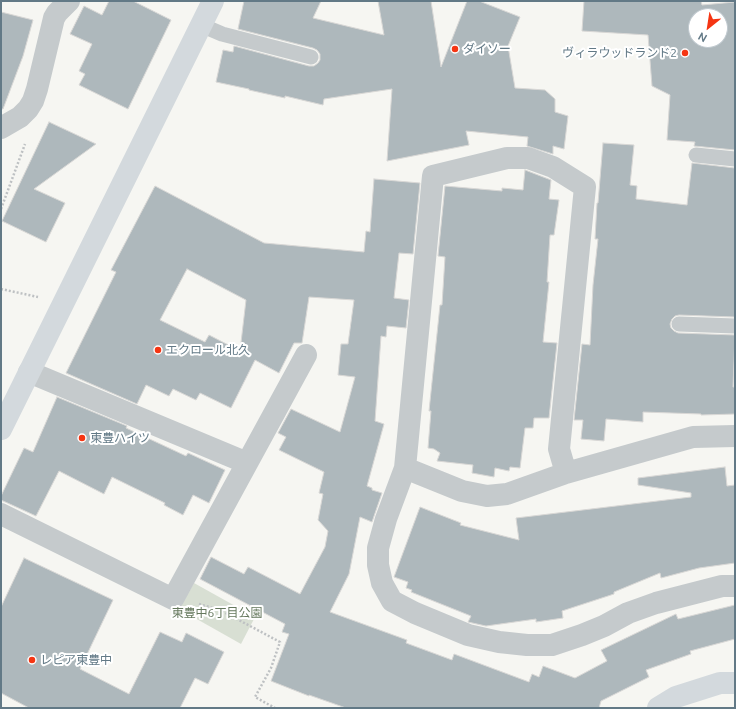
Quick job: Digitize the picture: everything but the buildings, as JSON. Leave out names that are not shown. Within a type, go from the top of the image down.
[{"type":"street","points":[[1,128],[20,117],[28,109],[35,96],[54,18],[69,1]]},
{"type":"street","points":[[1,429],[213,1]]},
{"type":"street","points":[[566,473],[559,449],[585,187],[553,167],[528,158],[507,158],[433,176],[405,468],[386,519],[378,548],[378,564],[382,583],[392,601],[415,613],[468,635],[499,642],[552,645],[604,626],[628,613],[656,602],[722,586],[735,586]]},
{"type":"street","points":[[1,514],[173,599],[306,355]]},
{"type":"street","points":[[29,372],[247,463]]},
{"type":"street","points":[[405,468],[462,491],[486,496],[507,494],[566,473],[693,437],[735,436]]},
{"type":"street","points":[[658,708],[676,697],[720,683],[735,683]]},
{"type":"lane","points":[[201,25],[222,34],[311,57]]},
{"type":"lane","points":[[696,155],[735,159]]},
{"type":"lane","points":[[679,324],[735,326]]},
{"type":"path","points":[[1,209],[31,129],[20,117]]},
{"type":"path","points":[[1,289],[40,297]]},
{"type":"path","points":[[176,594],[197,603],[220,610],[280,642],[270,668],[255,697],[275,708]]},
{"type":"green space","name":"東豊中6丁目公園","points":[[194,583],[255,617],[241,644],[179,609]]},
{"type":"place","name":"ダイソー","points":[[455,49]]},
{"type":"place","name":"ヴィラウッドランド2","points":[[685,53]]},
{"type":"place","name":"エクロール北久","points":[[158,350]]},
{"type":"place","name":"東豊ハイツ","points":[[82,438]]},
{"type":"place","name":"レピア東豊中","points":[[32,660]]}]
